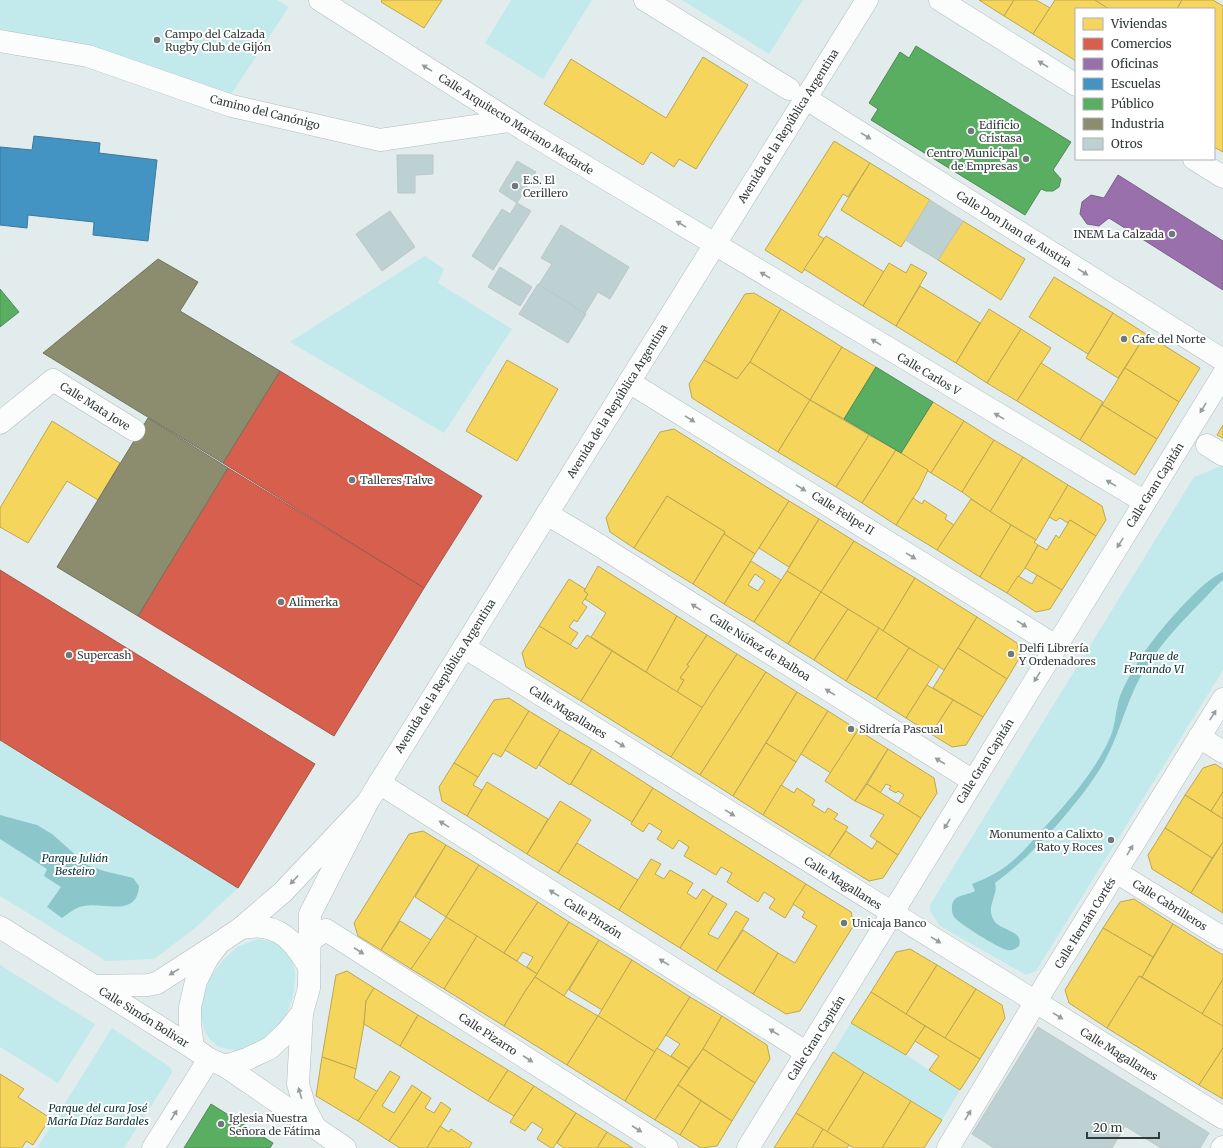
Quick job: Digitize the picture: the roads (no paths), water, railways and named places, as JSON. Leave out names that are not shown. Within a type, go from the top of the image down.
[{"type":"street","name":"Calle Don Juan de Austria","points":[[645,0],[797,93],[1223,360]]},
{"type":"street","name":"Avenida de la República Argentina","points":[[309,967],[310,914],[367,803],[714,244],[797,93],[867,0]]},
{"type":"street","points":[[940,0],[1075,84]]},
{"type":"street","name":"Calle Arquitecto Mariano Medarde","points":[[334,4],[510,121],[714,244]]},
{"type":"street","name":"Camino del Canónigo","points":[[0,40],[88,56],[232,106],[380,140],[510,121]]},
{"type":"street","points":[[1196,160],[1223,177]]},
{"type":"street","name":"Calle Carlos V","points":[[714,244],[1145,502]]},
{"type":"street","name":"Calle Gran Capitán","points":[[748,1148],[1223,375]]},
{"type":"street","name":"Calle Mata Jove","points":[[0,423],[54,380],[134,430]]},
{"type":"street","name":"Calle Felipe II","points":[[629,382],[1056,646]]},
{"type":"street","name":"Calle Núñez de Balboa","points":[[547,514],[594,542],[973,781]]},
{"type":"street","name":"Calle Magallanes","points":[[464,647],[1223,1118]]},
{"type":"street","name":"Calle Hernán Cortés","points":[[958,1147],[1036,1002],[1223,699]]},
{"type":"street","points":[[1199,737],[1223,752]]},
{"type":"street","name":"Calle Pinzón","points":[[379,783],[807,1052]]},
{"type":"street","name":"Avenida de la República Argentina","points":[[241,928],[283,892],[367,803]]},
{"type":"street","name":"Calle Cabrilleros","points":[[1116,872],[1223,938]]},
{"type":"street","name":"Calle Simón Bolivar","points":[[0,927],[209,1057],[345,1148]]},
{"type":"street","points":[[209,1057],[190,1024],[190,1007],[193,992],[207,959],[219,943],[241,928],[263,927],[282,933],[299,948],[309,967],[309,988],[302,1013],[298,1084],[304,1108],[316,1128]]},
{"type":"street","name":"Calle Pizarro","points":[[309,940],[326,930],[667,1148]]},
{"type":"street","name":"Calle Simón Bolivar","points":[[95,986],[148,985],[157,982],[219,943]]},
{"type":"street","points":[[209,1057],[247,1059],[270,1048],[287,1032],[302,1013]]},
{"type":"street","points":[[153,1148],[209,1057]]},
{"type":"place","name":"Campo del Calzada Rugby Club de Gijón","points":[[157,40]]},
{"type":"place","name":"Edificio Cristasa","points":[[971,131]]},
{"type":"place","name":"Centro Municipal de Empresas","points":[[1026,159]]},
{"type":"place","name":"E.S. El Cerillero","points":[[515,186]]},
{"type":"place","name":"INEM La Calzada","points":[[1172,234]]},
{"type":"place","name":"Cafe del Norte","points":[[1124,339]]},
{"type":"place","name":"Talleres Talve","points":[[352,480]]},
{"type":"place","name":"Alimerka","points":[[281,602]]},
{"type":"place","name":"Delfi Librería Y Ordenadores","points":[[1011,654]]},
{"type":"place","name":"Supercash","points":[[69,655]]},
{"type":"place","name":"Sidrería Pascual","points":[[851,729]]},
{"type":"place","name":"Monumento a Calixto Rato y Roces","points":[[1111,840]]},
{"type":"place","name":"Unicaja Banco","points":[[844,923]]},
{"type":"place","name":"Iglesia Nuestra Señora de Fátima","points":[[221,1124]]},
{"type":"park label","name":"Parque de Fernando VI","points":[[1154,662]]},
{"type":"park label","name":"Parque Julián Besteiro","points":[[75,864]]},
{"type":"park label","name":"Parque del cura José María Díaz Bardales","points":[[98,1114]]}]
